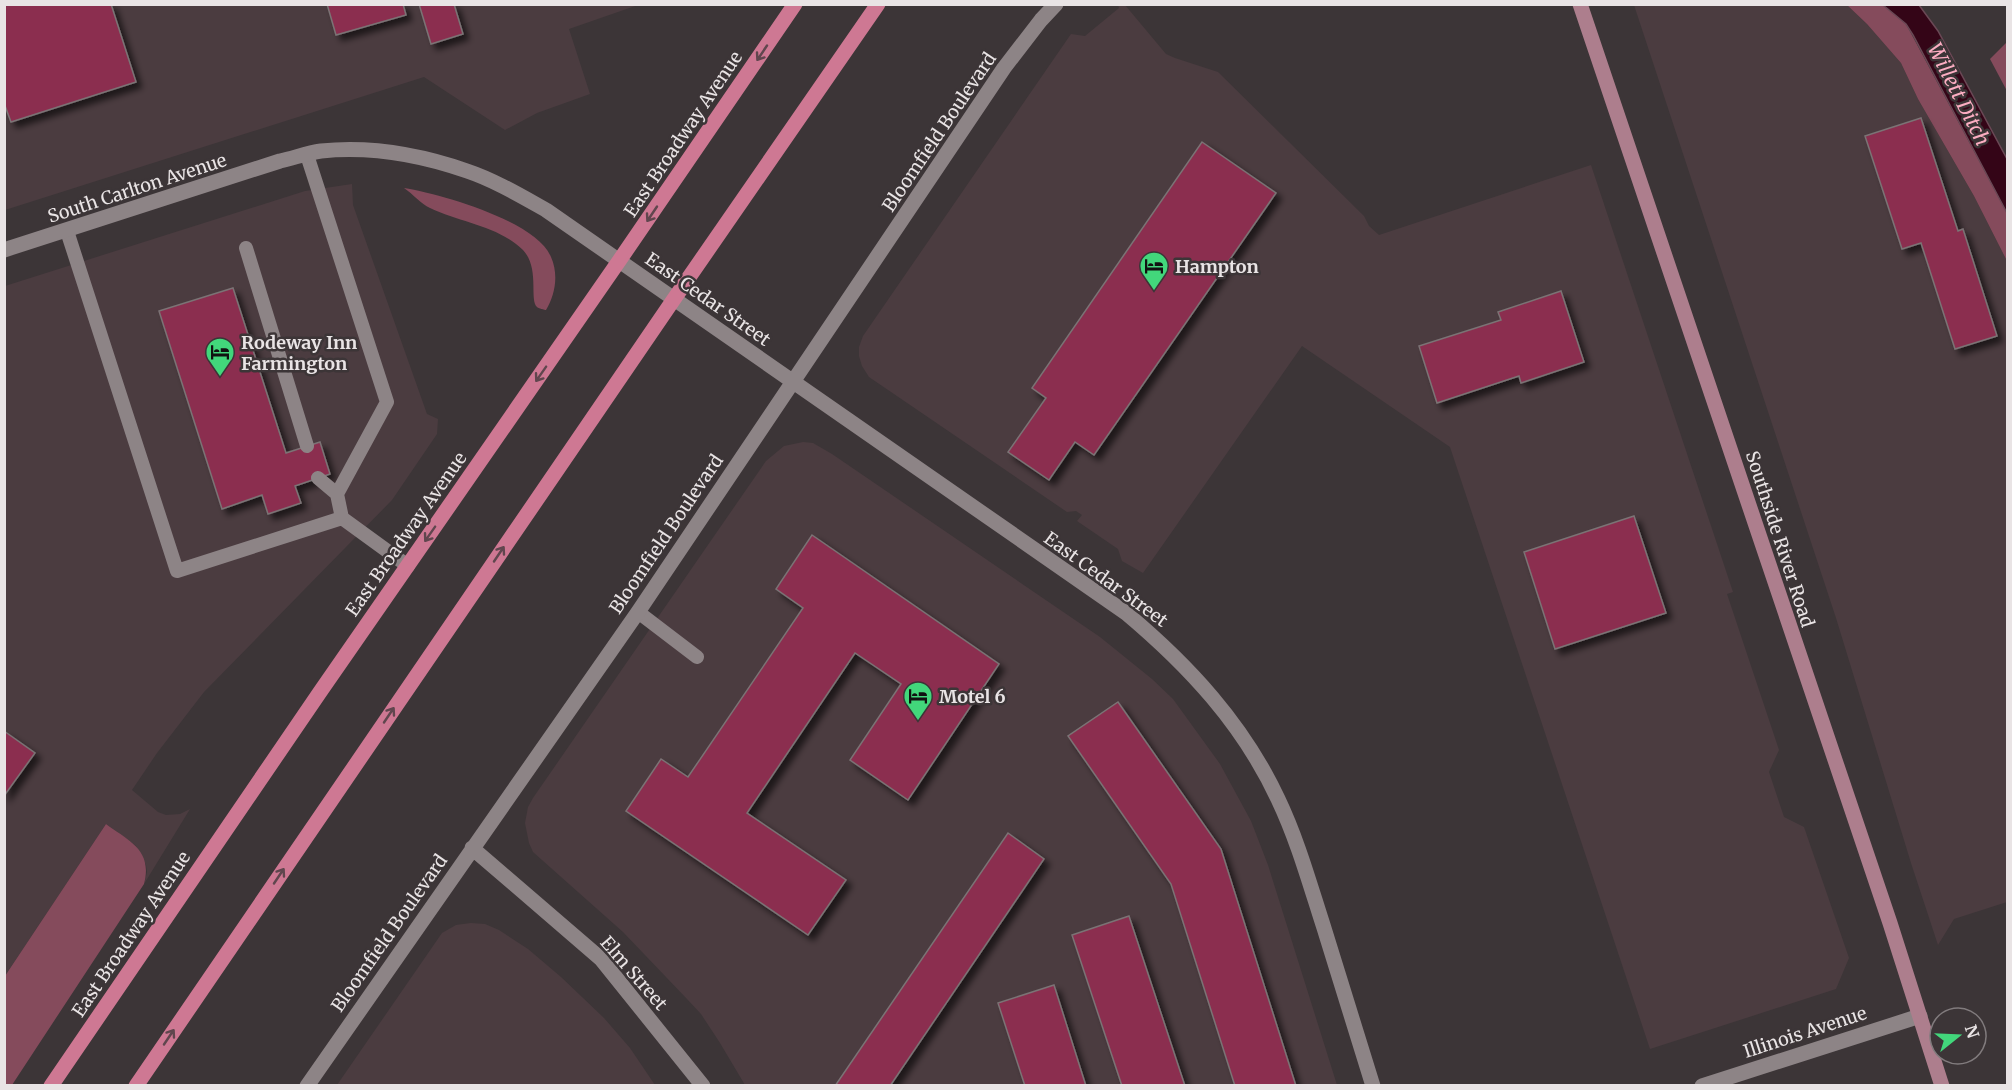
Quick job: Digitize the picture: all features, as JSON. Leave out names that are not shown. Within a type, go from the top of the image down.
[{"type":"main road","name":"East Broadway Avenue","points":[[51,1086],[795,4]]},
{"type":"main road","points":[[136,1086],[878,4]]},
{"type":"main road","name":"Southside River Road","points":[[1580,4],[1942,1086]]},
{"type":"street","name":"Bloomfield Boulevard","points":[[307,1086],[638,612],[1005,69],[1041,20],[1056,4]]},
{"type":"street","name":"East Cedar Street","points":[[307,155],[353,149],[408,155],[468,171],[546,210],[1126,613],[1160,641],[1219,705],[1255,757],[1278,798],[1300,852],[1373,1086]]},
{"type":"street","name":"South Carlton Avenue","points":[[4,250],[280,161],[307,155]]},
{"type":"street","name":"Elm Street","points":[[472,848],[601,959],[703,1086]]},
{"type":"street","name":"Illinois Avenue","points":[[1702,1086],[1920,1016]]},
{"type":"lane","points":[[307,155],[387,402],[337,494]]},
{"type":"lane","points":[[67,231],[177,571],[342,518]]},
{"type":"lane","points":[[246,248],[307,446]]},
{"type":"lane","points":[[318,478],[337,494],[342,518],[408,566]]},
{"type":"lane","points":[[638,612],[698,657]]},
{"type":"shaded area","points":[[5,5],[638,5],[569,29],[590,94],[537,113],[505,130],[424,77],[5,210]]},
{"type":"shaded area","points":[[1118,5],[1125,5],[1166,54],[1218,72],[1364,216],[1369,226],[1379,235],[1591,165],[1733,592],[1727,594],[1779,750],[1769,772],[1784,817],[1804,827],[1849,958],[1836,989],[1650,1049],[1450,447],[1302,346],[1143,573],[1122,561],[1118,549],[1077,521],[1082,515],[1076,511],[1067,512],[869,377],[859,356],[863,336],[1071,34],[1085,36],[1119,8]]},
{"type":"shaded area","points":[[1634,5],[1847,5],[1901,63],[1918,99],[1974,196],[2007,261],[2007,902],[1954,919],[1938,945],[1836,618]]},
{"type":"shaded area","points":[[1847,5],[1883,5],[1906,24],[2007,213],[2007,261],[1974,196],[1918,99],[1901,63]]},
{"type":"shaded area","points":[[2007,42],[2007,91],[1990,59]]},
{"type":"shaded area","points":[[352,184],[353,205],[427,414],[438,419],[437,434],[392,500],[204,692],[132,790],[158,812],[166,815],[180,814],[190,809],[144,884],[146,865],[136,846],[106,824],[5,976],[5,286],[305,191]]},
{"type":"shaded area","points":[[404,188],[440,196],[486,211],[527,232],[542,244],[551,257],[555,271],[554,291],[546,310],[535,303],[533,274],[528,257],[523,250],[502,235],[430,208]]},
{"type":"shaded area","points":[[803,442],[813,443],[832,454],[1100,637],[1173,699],[1220,764],[1251,821],[1268,865],[1337,1085],[745,1085],[701,1014],[623,932],[533,852],[525,823],[528,807],[533,798],[766,461],[784,446]]},
{"type":"shaded area","points":[[106,824],[131,841],[142,855],[146,872],[144,884],[12,1085],[5,1085],[5,976]]},
{"type":"shaded area","points":[[485,924],[499,930],[528,949],[561,977],[604,1018],[630,1048],[655,1085],[337,1085],[442,933],[456,925]]},
{"type":"water","name":"Willett Ditch","points":[[1883,5],[1919,5],[1938,31],[2007,159],[2007,213],[1913,35],[1906,24]]},
{"type":"building","points":[[4,4],[111,4],[136,82],[11,122],[4,103]]},
{"type":"building","points":[[327,4],[403,4],[406,15],[336,35]]},
{"type":"building","points":[[419,4],[454,4],[463,34],[431,44]]},
{"type":"building","points":[[1921,118],[1958,231],[1963,229],[1997,336],[1955,349],[1921,243],[1902,249],[1865,136]]},
{"type":"building","name":"Hampton","points":[[1202,142],[1276,193],[1094,455],[1075,442],[1049,480],[1008,452],[1046,398],[1032,388]]},
{"type":"building","name":"Rodeway Inn Farmington","points":[[233,288],[286,453],[320,442],[330,474],[295,486],[301,503],[268,514],[262,495],[222,509],[159,311]]},
{"type":"building","points":[[1561,291],[1584,362],[1521,383],[1519,376],[1437,403],[1419,346],[1501,320],[1498,312]]},
{"type":"building","points":[[1634,516],[1666,613],[1555,649],[1524,552]]},
{"type":"building","name":"Motel 6","points":[[812,535],[999,664],[908,800],[850,760],[901,684],[855,653],[747,813],[846,880],[808,935],[626,811],[661,759],[688,777],[803,608],[776,589]]},
{"type":"building","points":[[1118,702],[1221,849],[1296,1086],[1235,1086],[1171,884],[1068,736]]},
{"type":"building","points":[[4,731],[35,753],[4,796]]},
{"type":"building","points":[[1008,833],[1044,859],[890,1086],[835,1086]]},
{"type":"building","points":[[1129,916],[1185,1086],[1122,1086],[1072,935]]},
{"type":"building","points":[[1054,985],[1086,1086],[1025,1086],[998,1003]]},
{"type":"place","name":"Hampton","points":[[1154,292]]},
{"type":"place","name":"Rodeway Inn Farmington","points":[[220,378]]},
{"type":"place","name":"Motel 6","points":[[918,722]]}]
